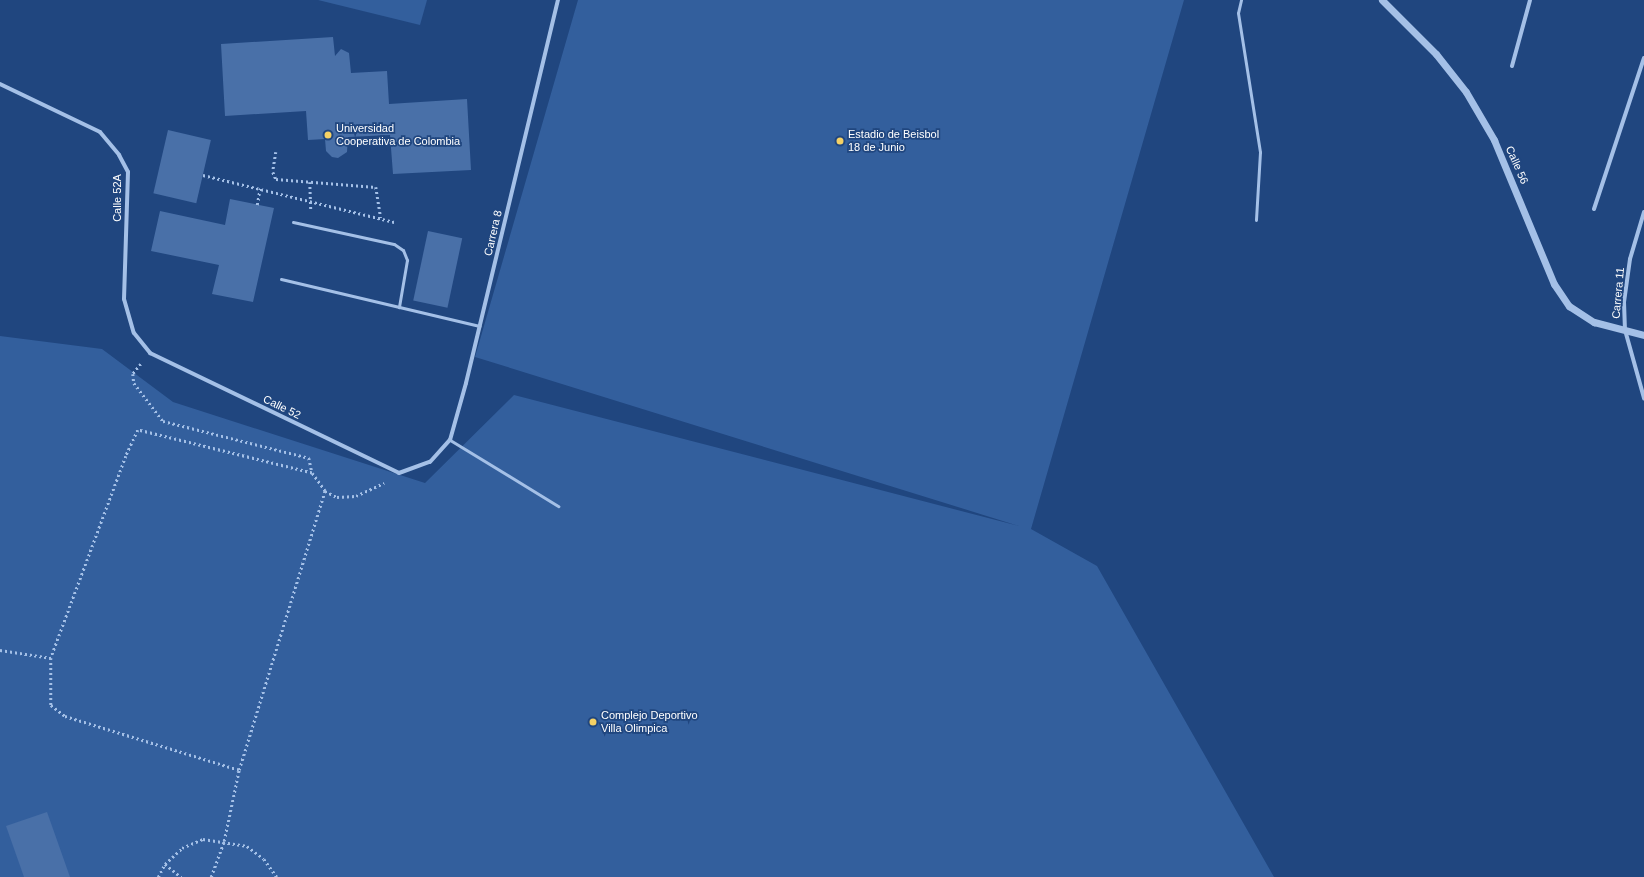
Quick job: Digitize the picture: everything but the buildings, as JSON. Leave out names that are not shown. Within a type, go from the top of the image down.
[{"type":"street","name":"Carrera 8","points":[[399,473],[430,462],[450,440],[480,326],[558,0]]},
{"type":"street","name":"Calle 56","points":[[1382,0],[1436,54],[1466,92],[1494,140],[1554,284],[1569,306],[1594,322],[1644,335]]},
{"type":"street","points":[[1512,66],[1530,0]]},
{"type":"street","points":[[1594,209],[1644,58]]},
{"type":"street","name":"Calle 52A","points":[[0,84],[100,132],[119,155],[128,172],[124,299],[134,333]]},
{"type":"street","name":"Carrera 11","points":[[1644,212],[1630,259],[1624,302],[1625,330],[1644,398]]},
{"type":"street","name":"Calle 52","points":[[134,333],[150,353],[399,473]]},
{"type":"lane","points":[[1241,0],[1238,13],[1260,152],[1256,220]]},
{"type":"lane","points":[[293,222],[394,244],[402,250],[407,260],[399,307]]},
{"type":"lane","points":[[281,279],[480,326]]},
{"type":"lane","points":[[450,440],[558,506]]},
{"type":"path","points":[[276,152],[273,172],[276,179],[376,187],[381,218]]},
{"type":"path","points":[[203,175],[394,222]]},
{"type":"path","points":[[310,182],[311,226]]},
{"type":"path","points":[[257,205],[260,188]]},
{"type":"path","points":[[150,353],[133,374],[133,378],[139,393],[163,421],[309,458],[312,473],[325,491],[337,497],[356,496],[379,487],[399,473]]},
{"type":"path","points":[[239,770],[65,716],[51,705],[51,658],[126,456],[138,430],[312,473]]},
{"type":"path","points":[[211,877],[224,841],[239,770],[325,491]]},
{"type":"path","points":[[0,650],[51,658]]},
{"type":"path","points":[[158,877],[165,864],[182,848],[203,839],[224,841],[247,846],[264,859],[277,877]]},
{"type":"path","points":[[165,864],[181,877]]},
{"type":"shaded area","points":[[318,0],[427,0],[420,25]]},
{"type":"shaded area","name":"Complejo Deportivo Villa Olimpica","points":[[578,0],[1184,0],[1031,529],[1097,566],[1274,877],[0,877],[0,336],[102,349],[173,402],[425,483],[514,395],[1019,526],[475,357]]},
{"type":"place","name":"Universidad Cooperativa de Colombia","points":[[328,135]]},
{"type":"place","name":"Estadio de Beisbol 18 de Junio","points":[[840,141]]},
{"type":"place","name":"Complejo Deportivo Villa Olimpica","points":[[593,722]]}]
